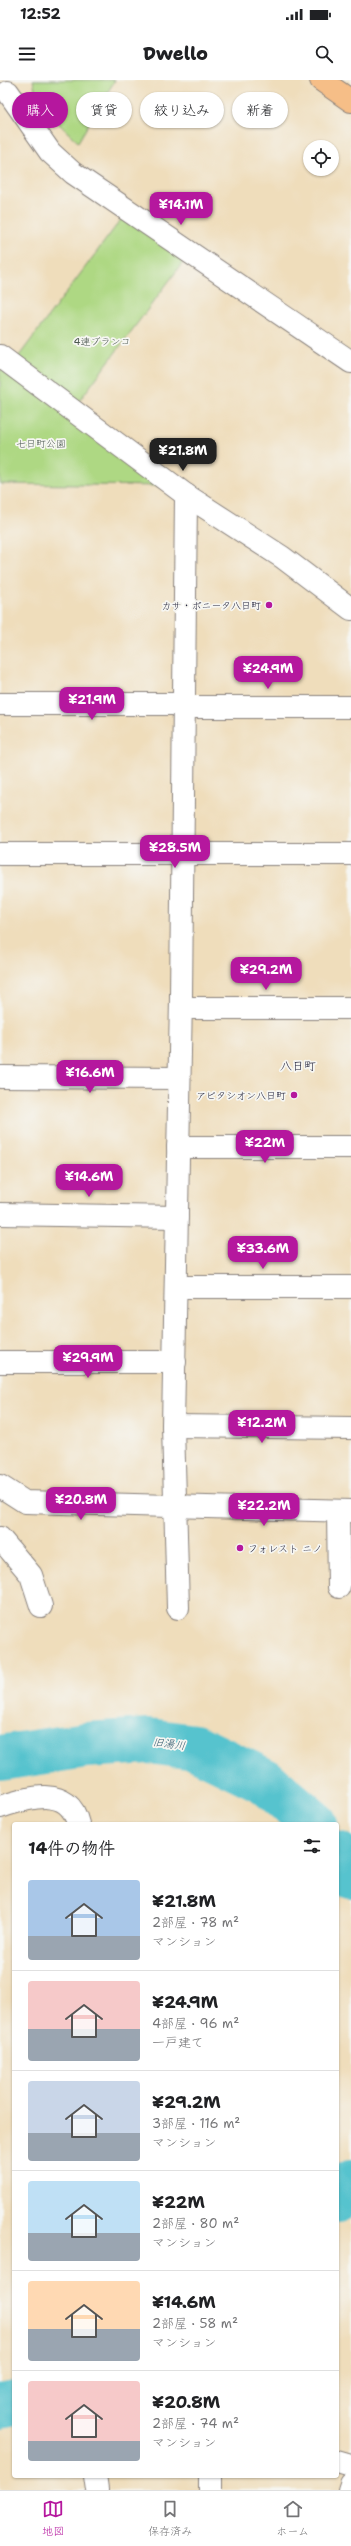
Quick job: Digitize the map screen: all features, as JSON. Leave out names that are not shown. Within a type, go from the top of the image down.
[{"type":"highway","points":[[321,80],[351,101]]},
{"type":"street","points":[[10,89],[50,152],[73,173],[351,362]]},
{"type":"street","points":[[0,356],[186,495],[282,557],[351,609]]},
{"type":"street","points":[[178,1608],[177,1507],[173,1426],[181,1008],[186,495]]},
{"type":"street","points":[[0,704],[351,707]]},
{"type":"street","points":[[0,854],[182,852],[351,854]]},
{"type":"street","points":[[181,1008],[351,1008]]},
{"type":"street","points":[[0,1077],[179,1078]]},
{"type":"street","points":[[178,1148],[351,1147]]},
{"type":"street","points":[[0,1214],[177,1217]]},
{"type":"street","points":[[176,1287],[351,1287]]},
{"type":"street","points":[[0,1362],[175,1362]]},
{"type":"street","points":[[173,1426],[351,1428]]},
{"type":"street","points":[[0,1486],[25,1502],[344,1511],[339,1587]]},
{"type":"street","points":[[0,1538],[31,1575],[41,1606]]},
{"type":"street","points":[[0,1807],[30,1797],[54,1797],[66,1803],[75,1813],[77,1822]]},
{"type":"street","points":[[339,2462],[351,2465]]},
{"type":"street","points":[[95,2478],[97,2490]]},
{"type":"street","points":[[210,2478],[210,2490]]},
{"type":"street","points":[[349,2490],[351,2484]]},
{"type":"green space","points":[[33,80],[115,80],[108,92],[76,92],[76,128],[86,128],[78,142],[63,128],[68,128],[68,92],[36,92]]},
{"type":"green space","name":"七日町公園","points":[[125,214],[187,257],[76,405],[168,486],[0,484],[0,361],[10,368]]},
{"type":"waterway","name":"旧湯川","points":[[0,1758],[86,1745],[149,1741],[195,1747],[265,1781],[313,1822]]},
{"type":"waterway","name":"旧湯川","points":[[339,1857],[351,1876]]},
{"type":"waterway","name":"旧湯川","points":[[339,2197],[351,2182]]},
{"type":"waterway","name":"旧湯川","points":[[0,2406],[12,2403]]},
{"type":"place","name":"カサ・ボニータ八日町","points":[[269,605]]},
{"type":"place","name":"アビタシオン八日町","points":[[294,1095]]},
{"type":"place","name":"フォレスト ニノ","points":[[240,1548]]},
{"type":"district","name":"八日町","points":[[298,1066]]},
{"type":"park label","name":"4連ブランコ","points":[[102,341]]}]
